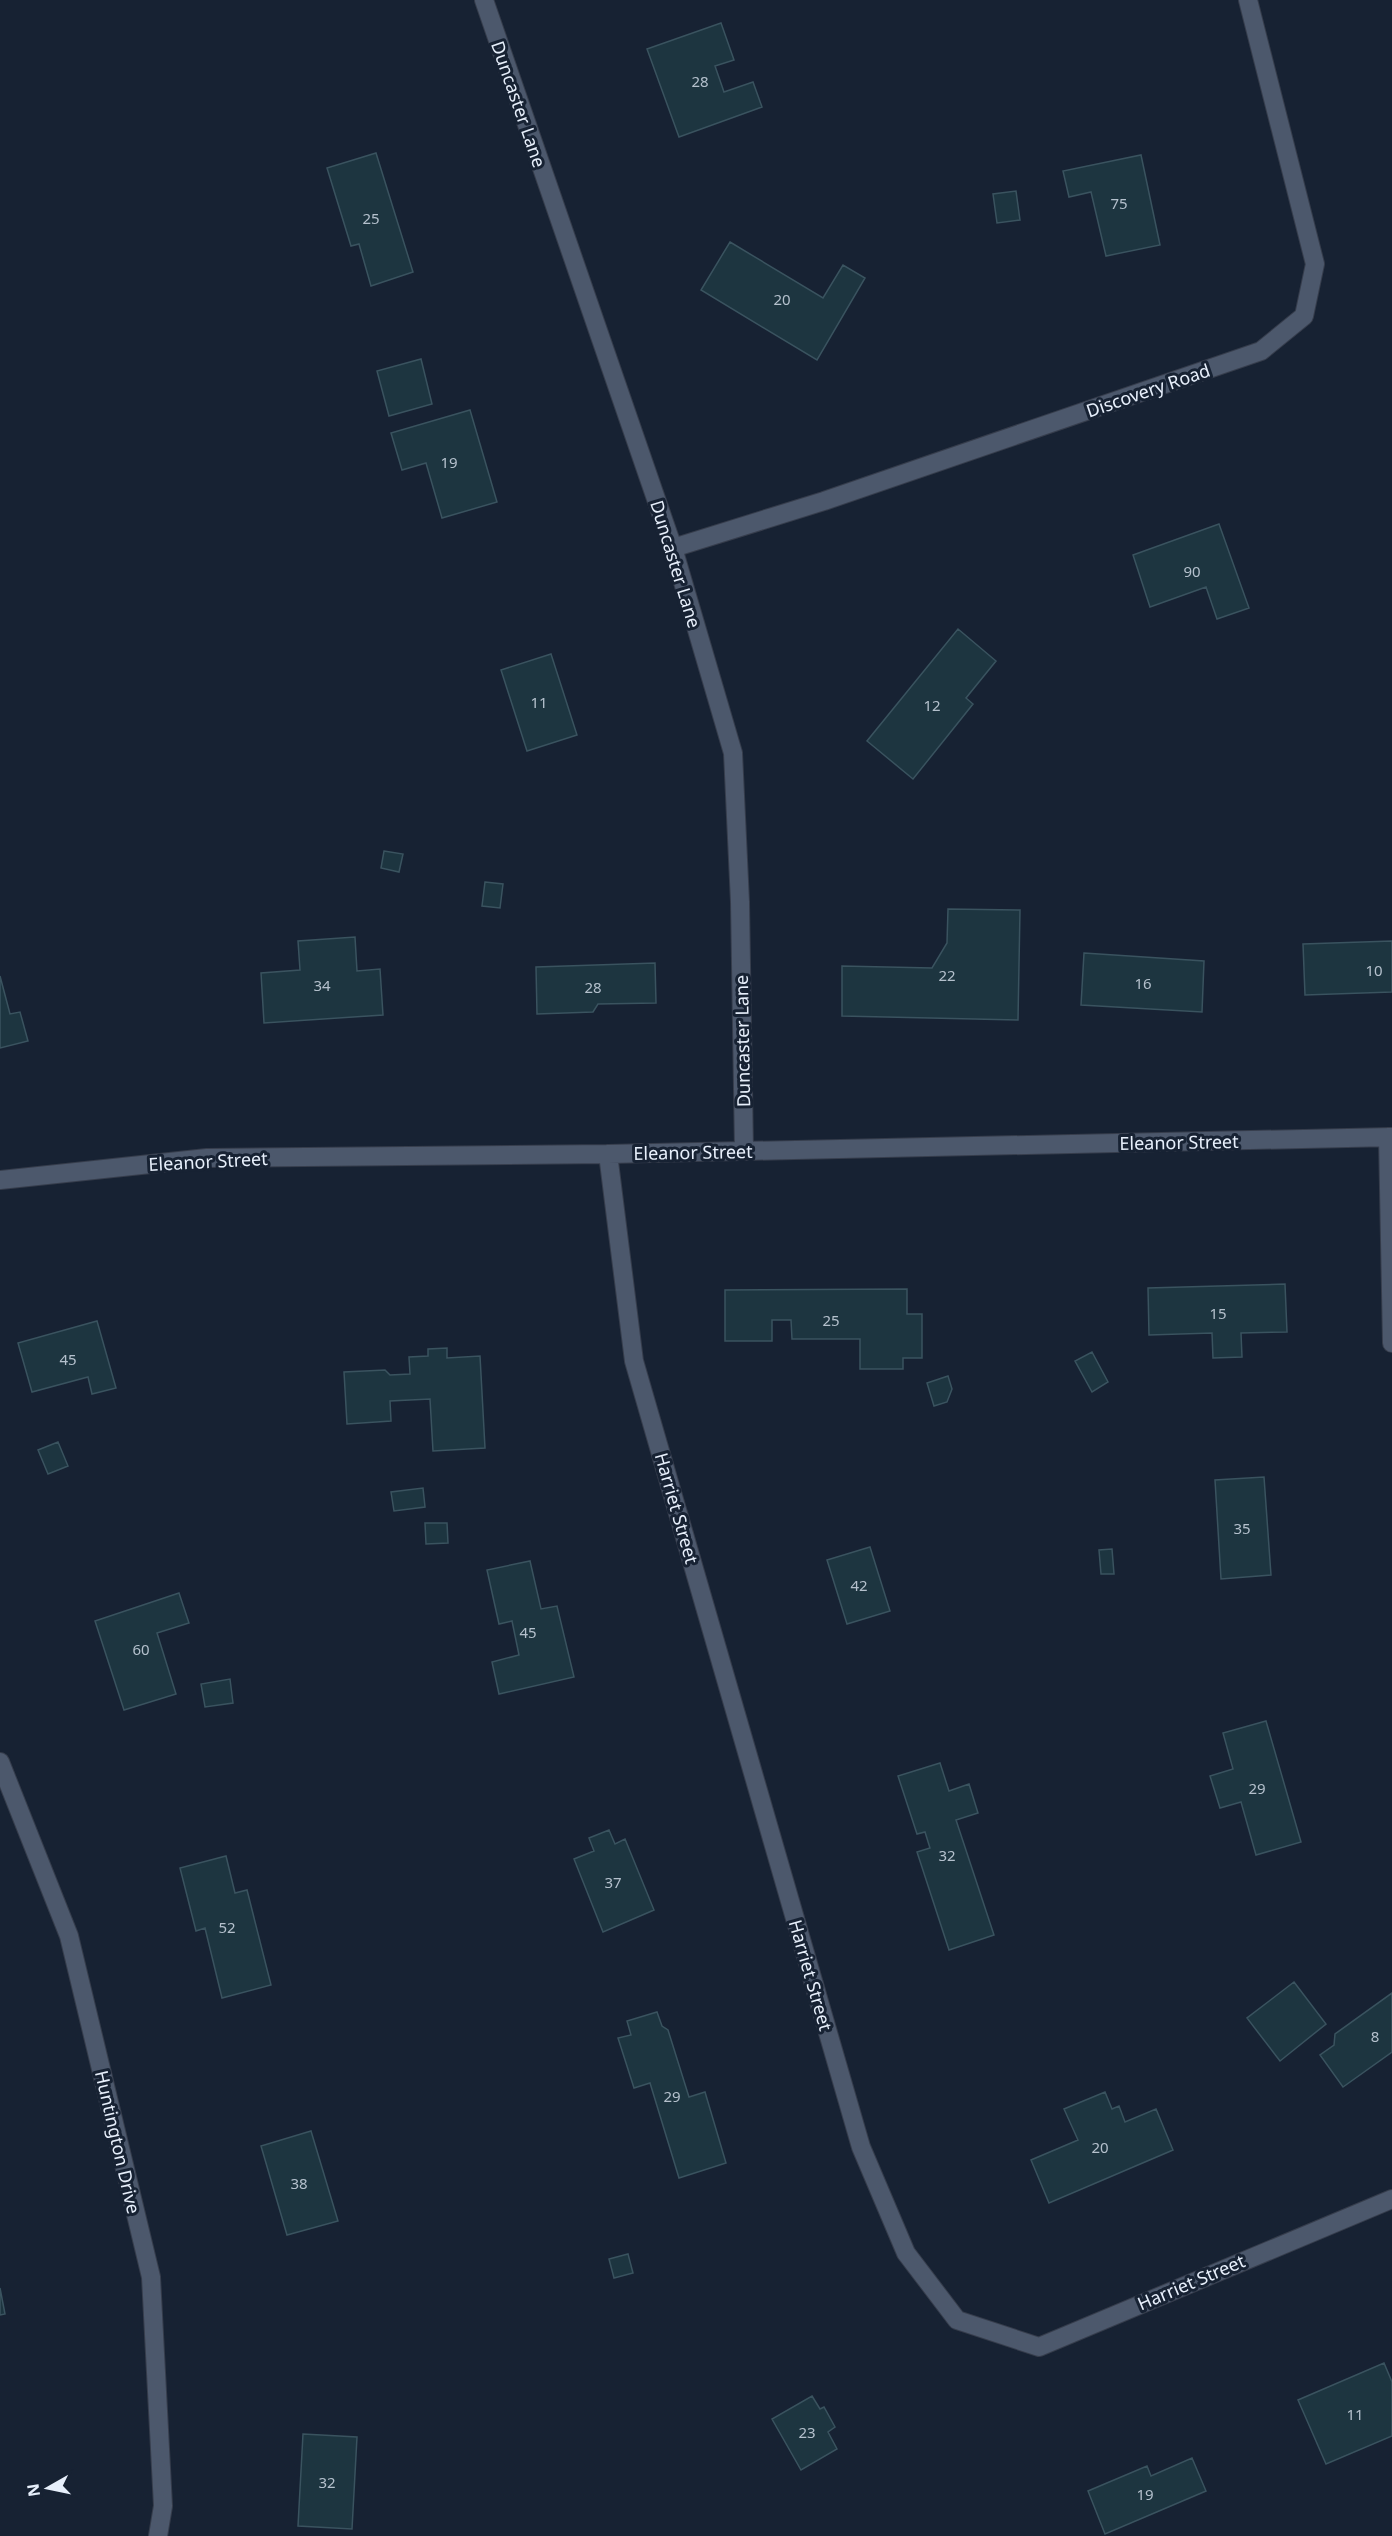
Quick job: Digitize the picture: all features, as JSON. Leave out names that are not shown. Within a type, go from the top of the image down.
[{"type":"street","name":"Duncaster Lane","points":[[484,0],[673,548],[733,753],[740,902],[744,1151]]},
{"type":"street","name":"Discovery Road","points":[[673,548],[824,501],[1261,351],[1304,316],[1316,264],[1248,0]]},
{"type":"street","name":"Eleanor Street","points":[[0,1180],[207,1158],[608,1154],[1390,1137]]},
{"type":"street","points":[[1390,1137],[1392,1343]]},
{"type":"street","name":"Harriet Street","points":[[608,1154],[634,1361],[861,2147],[906,2253],[957,2320],[1039,2347],[1392,2199]]},
{"type":"street","name":"Huntington Drive","points":[[2,1774],[69,1936],[151,2277],[163,2506],[158,2536]]},
{"type":"building","points":[[721,23],[734,60],[715,66],[724,92],[753,82],[762,107],[679,137],[647,49]]},
{"type":"building","points":[[376,153],[413,272],[371,286],[359,244],[351,246],[327,168]]},
{"type":"building","points":[[1141,155],[1160,245],[1106,256],[1091,192],[1069,197],[1063,171]]},
{"type":"building","points":[[1016,191],[1020,220],[997,223],[993,194]]},
{"type":"building","points":[[730,242],[823,298],[843,265],[865,278],[817,360],[701,290]]},
{"type":"building","points":[[421,359],[432,404],[389,416],[377,371]]},
{"type":"building","points":[[470,410],[497,502],[442,518],[426,463],[402,470],[391,433]]},
{"type":"building","points":[[1219,524],[1249,608],[1217,619],[1206,587],[1150,607],[1133,555]]},
{"type":"building","points":[[958,629],[996,661],[966,698],[973,704],[913,779],[867,741]]},
{"type":"building","points":[[551,654],[577,735],[527,751],[501,670]]},
{"type":"building","points":[[384,851],[403,854],[399,872],[381,868]]},
{"type":"building","points":[[485,882],[503,884],[500,908],[482,906]]},
{"type":"building","points":[[948,909],[1020,910],[1018,1020],[842,1016],[842,966],[932,968],[947,943]]},
{"type":"building","points":[[355,937],[357,971],[380,969],[383,1015],[264,1023],[261,973],[300,970],[298,941]]},
{"type":"building","points":[[1392,941],[1392,992],[1305,995],[1303,944]]},
{"type":"building","points":[[1084,953],[1204,961],[1202,1012],[1081,1005]]},
{"type":"building","points":[[655,963],[656,1003],[598,1004],[593,1012],[537,1014],[536,967]]},
{"type":"building","points":[[0,976],[10,1014],[20,1012],[28,1041],[0,1048]]},
{"type":"building","points":[[1285,1284],[1287,1332],[1241,1333],[1242,1357],[1213,1358],[1212,1333],[1149,1335],[1148,1288]]},
{"type":"building","points":[[907,1289],[907,1314],[922,1314],[922,1358],[903,1358],[903,1369],[860,1369],[860,1339],[792,1339],[791,1320],[772,1320],[772,1341],[725,1341],[725,1290]]},
{"type":"building","points":[[97,1321],[116,1388],[92,1394],[88,1377],[32,1392],[18,1343]]},
{"type":"building","points":[[447,1348],[447,1358],[480,1356],[485,1448],[433,1451],[430,1399],[390,1401],[391,1421],[347,1424],[344,1372],[385,1370],[390,1375],[410,1374],[409,1357],[428,1356],[428,1349]]},
{"type":"building","points":[[1092,1352],[1108,1382],[1092,1392],[1075,1361]]},
{"type":"building","points":[[948,1376],[952,1389],[947,1402],[934,1406],[927,1383]]},
{"type":"building","points":[[58,1442],[68,1466],[48,1474],[38,1450]]},
{"type":"building","points":[[1264,1477],[1271,1575],[1221,1579],[1215,1480]]},
{"type":"building","points":[[423,1488],[425,1507],[394,1511],[391,1492]]},
{"type":"building","points":[[425,1523],[447,1523],[448,1543],[426,1544]]},
{"type":"building","points":[[870,1547],[890,1611],[847,1624],[827,1560]]},
{"type":"building","points":[[1112,1549],[1114,1574],[1101,1574],[1099,1550]]},
{"type":"building","points":[[530,1561],[541,1609],[557,1606],[574,1677],[499,1694],[492,1662],[519,1655],[512,1621],[499,1624],[487,1570]]},
{"type":"building","points":[[179,1593],[189,1623],[157,1633],[176,1694],[124,1710],[95,1621]]},
{"type":"building","points":[[230,1679],[233,1703],[205,1707],[201,1684]]},
{"type":"building","points":[[1266,1721],[1301,1842],[1256,1855],[1241,1802],[1220,1808],[1210,1776],[1233,1769],[1223,1733]]},
{"type":"building","points":[[940,1763],[949,1791],[969,1784],[978,1813],[956,1820],[994,1935],[949,1950],[917,1852],[930,1848],[925,1832],[917,1834],[898,1776]]},
{"type":"building","points":[[609,1830],[615,1844],[625,1839],[654,1910],[603,1932],[574,1859],[594,1851],[589,1838]]},
{"type":"building","points":[[226,1856],[235,1893],[247,1890],[271,1985],[222,1998],[205,1928],[196,1931],[180,1868]]},
{"type":"building","points":[[1294,1982],[1326,2024],[1280,2061],[1247,2018]]},
{"type":"building","points":[[1392,1993],[1392,2052],[1343,2087],[1320,2055],[1334,2045],[1335,2034]]},
{"type":"building","points":[[657,2012],[662,2026],[668,2030],[689,2097],[705,2092],[726,2163],[679,2178],[650,2083],[634,2088],[618,2038],[631,2035],[627,2021]]},
{"type":"building","points":[[1105,2092],[1112,2109],[1119,2106],[1125,2122],[1156,2109],[1173,2150],[1049,2203],[1031,2160],[1078,2140],[1064,2109]]},
{"type":"building","points":[[311,2131],[338,2221],[287,2235],[261,2146]]},
{"type":"building","points":[[628,2254],[633,2273],[614,2278],[609,2259]]},
{"type":"building","points":[[0,2288],[5,2314],[0,2315]]},
{"type":"building","points":[[1384,2363],[1392,2382],[1392,2436],[1326,2464],[1298,2400]]},
{"type":"building","points":[[812,2396],[820,2409],[824,2407],[835,2427],[828,2432],[837,2449],[801,2470],[772,2419]]},
{"type":"building","points":[[303,2434],[357,2437],[352,2529],[298,2526]]},
{"type":"building","points":[[1192,2458],[1206,2491],[1105,2534],[1088,2491],[1147,2466],[1151,2476]]}]
